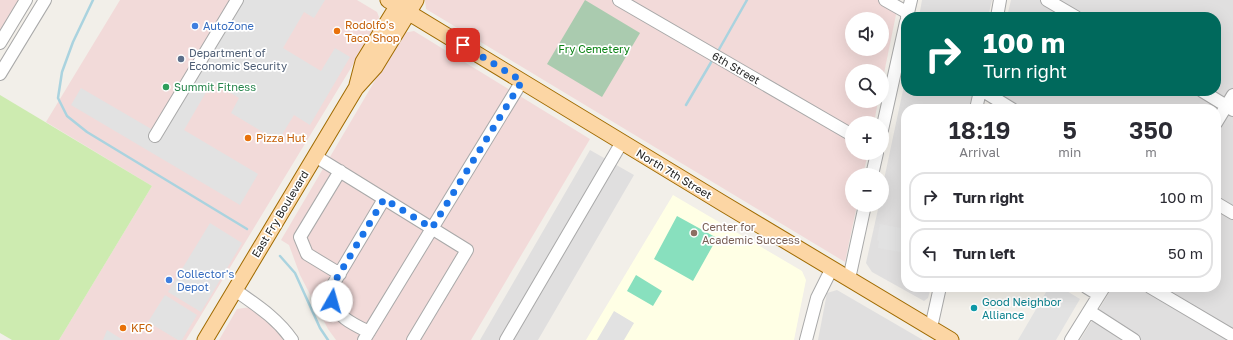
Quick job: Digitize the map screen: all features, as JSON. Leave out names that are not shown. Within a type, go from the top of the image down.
[{"type":"main road","name":"North 7th Street","points":[[402,4],[522,81],[951,340]]},
{"type":"main road","name":"East Fry Boulevard","points":[[205,340],[356,88],[363,62],[402,4]]},
{"type":"street","points":[[0,43],[26,0]]},
{"type":"street","points":[[0,74],[44,0]]},
{"type":"street","points":[[155,136],[237,0]]},
{"type":"street","name":"6th Street","points":[[619,0],[845,131]]},
{"type":"street","points":[[885,0],[901,12]]},
{"type":"street","points":[[908,12],[911,0]]},
{"type":"street","points":[[997,12],[1000,0]]},
{"type":"street","points":[[1047,0],[1067,12]]},
{"type":"street","points":[[885,116],[901,44]]},
{"type":"street","points":[[384,199],[331,288],[332,301],[340,315],[367,336],[522,81]]},
{"type":"street","points":[[1221,118],[1230,108],[1233,95]]},
{"type":"street","points":[[990,96],[1003,104]]},
{"type":"street","points":[[1210,96],[1230,108]]},
{"type":"street","points":[[506,340],[622,142]]},
{"type":"street","points":[[315,156],[467,250],[413,340]]},
{"type":"street","points":[[340,171],[300,237],[307,254],[340,274]]},
{"type":"street","points":[[1221,206],[1233,213]]},
{"type":"street","points":[[849,279],[864,212]]},
{"type":"street","points":[[806,340],[817,298],[832,268]]},
{"type":"street","points":[[235,290],[275,318],[285,328],[292,340]]},
{"type":"street","points":[[930,327],[939,292]]},
{"type":"street","points":[[1071,340],[1101,292]]},
{"type":"street","points":[[1158,292],[1233,336]]},
{"type":"street","points":[[1089,311],[1134,340]]},
{"type":"shaded area","points":[[0,0],[20,0],[0,32]]},
{"type":"shaded area","points":[[120,0],[357,0],[377,12],[379,17],[377,25],[186,340],[59,340],[152,186],[46,122]]},
{"type":"shaded area","points":[[230,0],[325,0],[314,18],[304,12],[283,48],[321,71],[335,48],[350,57],[310,125],[294,115],[278,141],[231,113],[239,98],[212,82],[184,130],[258,174],[240,205],[71,105],[81,88],[153,130]]},
{"type":"shaded area","points":[[425,0],[899,0],[889,49],[889,12],[845,12],[845,56],[888,56],[886,64],[845,64],[845,108],[877,108],[875,116],[845,116],[845,160],[866,160],[865,168],[845,168],[845,212],[856,212],[845,262],[426,9]]},
{"type":"shaded area","points":[[922,0],[992,0],[989,12],[920,12]]},
{"type":"shaded area","points":[[1011,0],[1233,0],[1233,340],[1080,340],[1109,293],[1108,292],[1221,292],[1221,104],[989,104],[991,96],[1221,96],[1221,12],[1008,12]]},
{"type":"shaded area","points":[[414,31],[590,139],[471,340],[336,340],[328,329],[300,275],[289,245],[281,240],[403,33]]},
{"type":"shaded area","points":[[902,96],[972,96],[970,104],[901,104],[901,288],[872,272],[866,263],[877,212],[889,212],[889,168],[886,168]]},
{"type":"shaded area","points":[[590,150],[634,175],[538,340],[480,340]]},
{"type":"shaded area","name":"Center for Academic Success","points":[[673,195],[802,271],[806,280],[794,340],[586,340]]},
{"type":"shaded area","points":[[210,223],[242,243],[201,312],[168,292]]},
{"type":"shaded area","points":[[880,224],[901,228],[901,252],[878,248],[879,241],[877,240]]},
{"type":"shaded area","points":[[837,290],[923,340],[818,340],[827,293]]},
{"type":"shaded area","points":[[908,292],[930,292],[928,298],[924,301]]},
{"type":"shaded area","points":[[1046,292],[1068,292],[1080,299],[1056,340],[1018,340]]},
{"type":"shaded area","points":[[165,295],[197,315],[182,340],[178,340],[148,322]]},
{"type":"shaded area","points":[[251,307],[276,326],[284,340],[219,340],[237,309]]},
{"type":"shaded area","points":[[614,311],[634,323],[624,340],[597,340]]},
{"type":"shaded area","points":[[107,330],[123,340],[103,340]]},
{"type":"green space","name":"Fry Cemetery","points":[[585,0],[640,33],[602,97],[547,64]]},
{"type":"green space","points":[[0,95],[152,186],[59,340],[12,340],[0,333]]},
{"type":"green space","points":[[677,216],[717,238],[693,281],[654,259]]},
{"type":"green space","points":[[636,275],[662,291],[653,306],[627,291]]},
{"type":"waterway","points":[[93,0],[73,42],[62,72],[58,98],[67,116],[87,132],[247,229]]},
{"type":"waterway","points":[[717,53],[747,0]]},
{"type":"waterway","points":[[686,105],[713,59]]},
{"type":"waterway","points":[[280,256],[295,273],[320,328],[328,340]]},
{"type":"place","name":"AutoZone","points":[[195,26]]},
{"type":"place","name":"Rodolfo's Taco Shop","points":[[337,31]]},
{"type":"place","name":"Department of Economic Security","points":[[181,59]]},
{"type":"place","name":"Summit Fitness","points":[[166,87]]},
{"type":"place","name":"Pizza Hut","points":[[248,138]]},
{"type":"place","name":"Center for Academic Success","points":[[694,233]]},
{"type":"place","name":"Collector's Depot","points":[[169,280]]},
{"type":"place","name":"Good Neighbor Alliance","points":[[974,308]]},
{"type":"place","name":"KFC","points":[[123,328]]},
{"type":"route","points":[[332,301],[331,288],[384,199],[432,228],[522,81],[463,45]]}]
